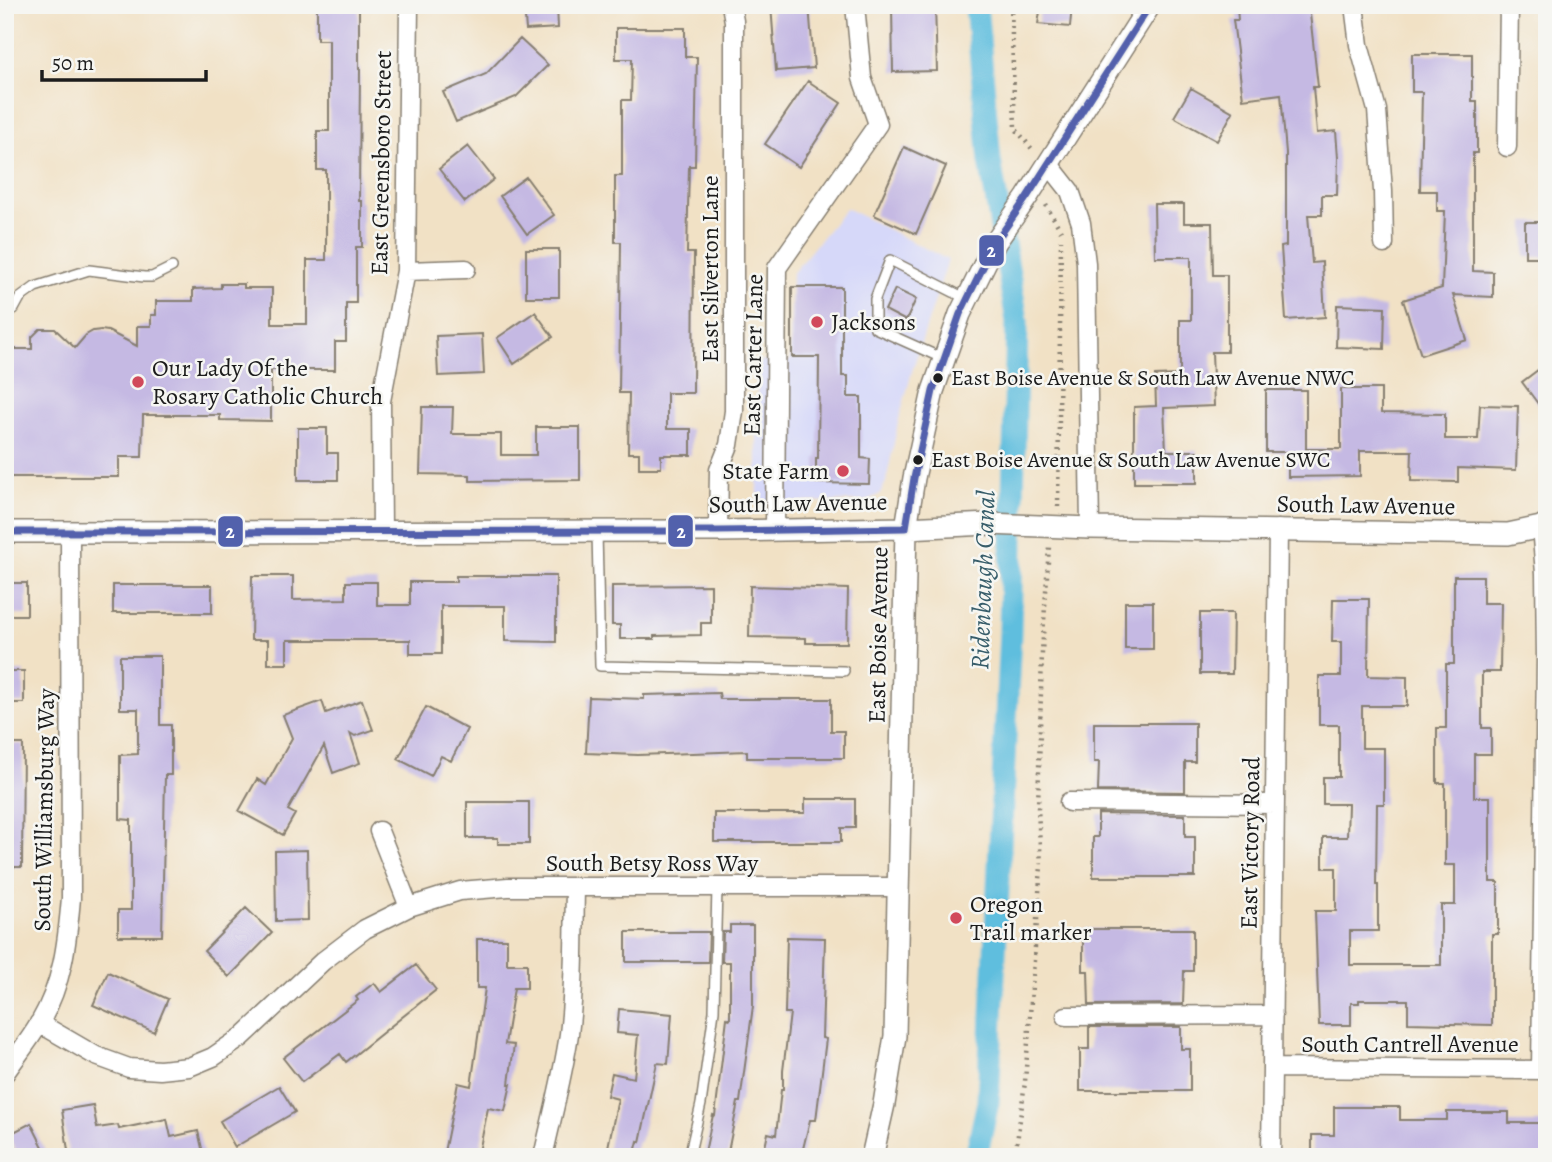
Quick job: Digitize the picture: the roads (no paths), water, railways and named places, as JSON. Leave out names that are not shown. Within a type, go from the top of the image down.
[{"type":"street","name":"East Greensboro Street","points":[[382,531],[381,401],[406,271],[409,5]]},
{"type":"street","name":"East Silverton Lane","points":[[718,531],[719,470],[729,445],[734,411],[732,5]]},
{"type":"street","name":"East Carter Lane","points":[[775,530],[776,268],[878,124],[862,78],[855,5]]},
{"type":"street","name":"East Boise Avenue","points":[[872,1157],[895,1036],[906,528],[933,391],[960,314],[995,243],[1150,5]]},
{"type":"street","points":[[1354,5],[1359,45],[1377,110],[1384,244]]},
{"type":"street","points":[[1507,147],[1509,5]]},
{"type":"street","points":[[1038,180],[1070,191],[1081,223],[1086,263],[1090,528]]},
{"type":"street","points":[[406,271],[466,269]]},
{"type":"street","name":"South Law Avenue","points":[[5,532],[718,531],[1032,524],[1090,528],[1508,534],[1544,525]]},
{"type":"street","points":[[1544,525],[1544,1070]]},
{"type":"street","name":"East Victory Road","points":[[1271,1157],[1278,529]]},
{"type":"street","name":"South Williamsburg Way","points":[[5,1073],[40,1023],[57,986],[67,944],[71,898],[70,531]]},
{"type":"street","points":[[1069,802],[1275,804]]},
{"type":"street","points":[[379,831],[409,906]]},
{"type":"street","name":"South Betsy Ross Way","points":[[40,1023],[96,1056],[129,1068],[160,1070],[189,1067],[214,1057],[242,1037],[323,961],[365,929],[409,906],[460,891],[508,887],[898,887]]},
{"type":"street","points":[[542,1157],[568,1035],[572,998],[575,888]]},
{"type":"street","points":[[1066,1016],[1273,1015]]},
{"type":"street","name":"South Cantrell Avenue","points":[[1272,1068],[1544,1070]]},
{"type":"lane","points":[[944,359],[876,328],[876,299],[890,260],[967,299]]},
{"type":"lane","points":[[5,310],[14,309],[20,298],[35,287],[89,270],[152,277],[172,267]]},
{"type":"lane","points":[[597,530],[600,666],[844,671]]},
{"type":"lane","points":[[689,1157],[701,1104],[713,1012],[717,887]]},
{"type":"waterway","name":"Ridenbaugh Canal","points":[[976,5],[990,161],[1017,321],[1010,632],[988,1102],[976,1157]]},
{"type":"place","name":"Jacksons","points":[[817,322]]},
{"type":"place","name":"East Boise Avenue & South Law Avenue NWC","points":[[938,378]]},
{"type":"place","name":"Our Lady Of the Rosary Catholic Church","points":[[138,382]]},
{"type":"place","name":"East Boise Avenue & South Law Avenue SWC","points":[[918,460]]},
{"type":"place","name":"State Farm","points":[[843,471]]},
{"type":"place","name":"Oregon Trail marker","points":[[956,918]]}]
